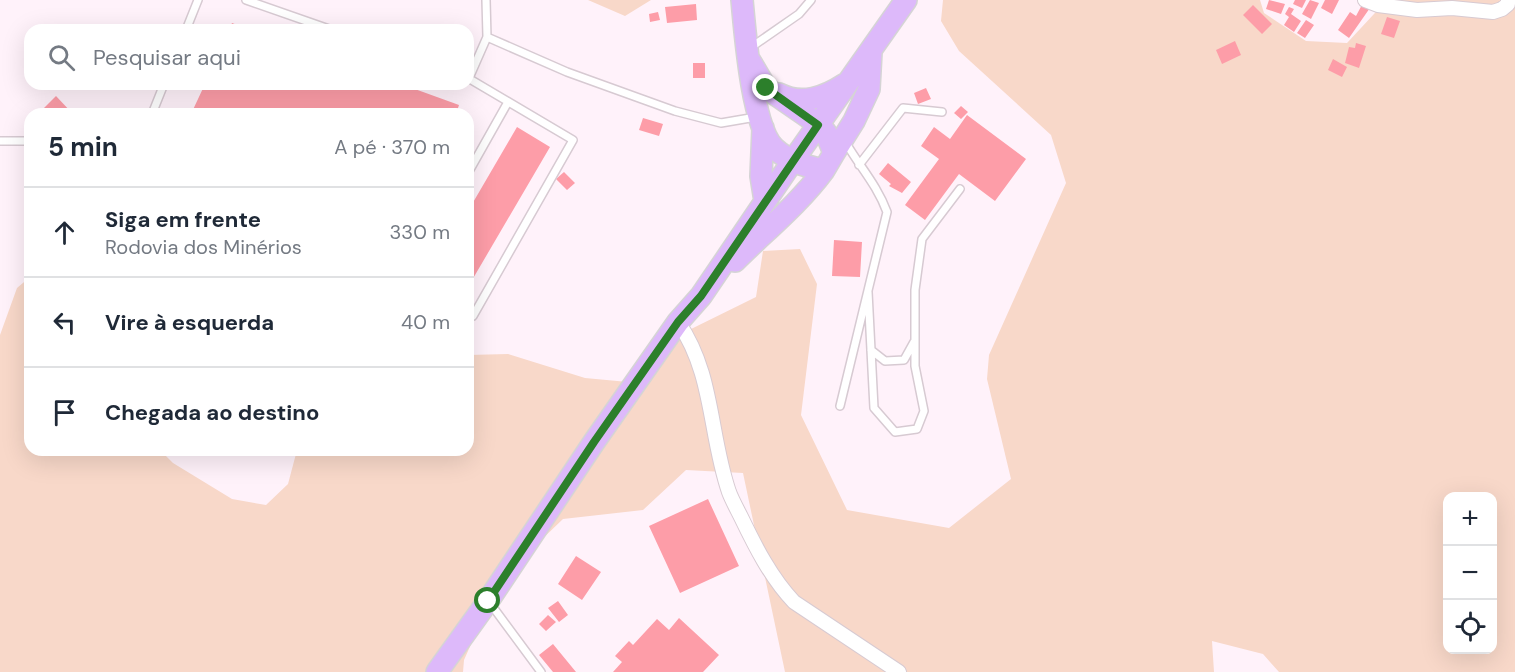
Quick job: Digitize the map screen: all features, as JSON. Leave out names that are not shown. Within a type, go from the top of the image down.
[{"type":"main road","points":[[742,0],[754,98],[772,147],[792,162],[834,154]]},
{"type":"main road","points":[[701,296],[906,0]]},
{"type":"main road","points":[[437,672],[678,322],[701,296],[811,187],[834,154],[869,89],[871,51]]},
{"type":"main road","points":[[749,55],[766,88],[818,125],[826,133],[834,154]]},
{"type":"main road","points":[[766,88],[792,99],[802,100],[829,94],[851,81]]},
{"type":"main road","points":[[761,122],[761,176],[765,201]]},
{"type":"street","points":[[1365,0],[1378,5],[1418,10],[1452,8],[1493,12],[1502,9],[1508,4],[1508,0]]},
{"type":"street","points":[[678,322],[696,351],[729,492],[750,536],[780,587],[794,602],[899,672]]},
{"type":"lane","points":[[188,24],[198,0]]},
{"type":"lane","points":[[246,0],[315,24]]},
{"type":"lane","points":[[474,65],[487,37],[486,0]]},
{"type":"lane","points":[[749,55],[800,14],[811,0]]},
{"type":"lane","points":[[487,37],[567,72],[675,111],[721,123],[761,122]]},
{"type":"lane","points":[[474,82],[573,140],[474,314]]},
{"type":"lane","points":[[154,108],[162,90]]},
{"type":"lane","points":[[474,162],[508,102]]},
{"type":"lane","points":[[859,165],[903,108],[942,112]]},
{"type":"lane","points":[[0,141],[24,141]]},
{"type":"lane","points":[[834,154],[859,165],[879,190],[887,212],[840,406]]},
{"type":"lane","points":[[868,292],[874,408],[895,432],[916,429],[924,411],[915,366],[915,290],[922,239],[960,189]]},
{"type":"lane","points":[[871,350],[885,361],[904,360],[915,340]]},
{"type":"lane","points":[[488,601],[542,672]]},
{"type":"shaded area","points":[[588,0],[651,0],[625,16]]},
{"type":"shaded area","points":[[943,0],[1260,0],[1264,13],[1306,41],[1347,43],[1387,0],[1515,0],[1515,672],[1279,672],[1263,654],[1212,641],[1214,672],[785,672],[743,473],[686,470],[643,510],[563,519],[536,545],[480,624],[464,660],[463,672],[0,672],[0,335],[17,288],[24,282],[24,456],[166,456],[173,463],[232,499],[266,505],[288,484],[295,456],[474,456],[474,355],[508,354],[585,378],[628,382],[685,332],[756,297],[763,251],[800,249],[817,284],[801,415],[847,510],[949,528],[1011,479],[987,379],[989,355],[1066,183],[1051,135],[959,51],[941,21]]},
{"type":"building","points":[[1269,0],[1285,4],[1281,14],[1266,9]]},
{"type":"building","points":[[1295,0],[1306,0],[1302,8],[1293,4]]},
{"type":"building","points":[[1310,0],[1319,3],[1311,19],[1302,14]]},
{"type":"building","points":[[1325,0],[1339,0],[1332,14],[1321,8]]},
{"type":"building","points":[[1364,1],[1372,5],[1349,38],[1338,30],[1350,12],[1356,16]]},
{"type":"building","points":[[696,4],[697,20],[667,23],[665,7]]},
{"type":"building","points":[[1253,5],[1272,24],[1262,34],[1243,15]]},
{"type":"building","points":[[1289,7],[1294,9],[1291,14],[1301,21],[1294,32],[1284,25],[1289,17],[1285,14]]},
{"type":"building","points":[[658,12],[660,20],[650,22],[649,14]]},
{"type":"building","points":[[1387,17],[1400,21],[1394,38],[1381,34]]},
{"type":"building","points":[[1306,20],[1314,25],[1305,38],[1297,33]]},
{"type":"building","points":[[1235,41],[1241,55],[1222,64],[1216,50]]},
{"type":"building","points":[[1356,43],[1366,46],[1359,68],[1345,63],[1349,47],[1355,48]]},
{"type":"building","points":[[1333,59],[1347,67],[1342,77],[1328,70]]},
{"type":"building","points":[[693,63],[705,63],[705,78],[693,78]]},
{"type":"building","points":[[926,88],[931,99],[918,104],[914,93]]},
{"type":"building","points":[[202,90],[418,90],[459,105],[458,108],[194,108]]},
{"type":"building","points":[[56,96],[67,108],[44,108]]},
{"type":"building","points":[[961,106],[968,112],[961,119],[954,113]]},
{"type":"building","points":[[967,115],[1026,159],[995,201],[959,174],[925,220],[905,205],[939,159],[921,146],[934,127],[950,139]]},
{"type":"building","points":[[643,118],[663,124],[659,136],[639,130]]},
{"type":"building","points":[[517,127],[550,147],[474,277],[474,201]]},
{"type":"building","points":[[888,163],[911,182],[902,193],[889,186],[891,184],[879,174]]},
{"type":"building","points":[[564,172],[575,183],[567,190],[556,179]]},
{"type":"building","points":[[834,240],[862,242],[860,277],[832,276]]},
{"type":"building","points":[[708,499],[739,566],[680,593],[649,526]]},
{"type":"building","points":[[576,556],[601,572],[582,600],[558,584]]},
{"type":"building","points":[[558,601],[568,615],[559,622],[548,608]]},
{"type":"building","points":[[548,615],[556,622],[546,631],[539,624]]},
{"type":"building","points":[[679,618],[719,655],[703,672],[613,672],[622,662],[615,656],[629,641],[633,645],[657,619],[669,630]]},
{"type":"building","points":[[553,644],[576,672],[553,672],[539,655]]},
{"type":"route","points":[[488,601],[594,442],[678,322],[701,296],[818,125],[766,88]]}]
